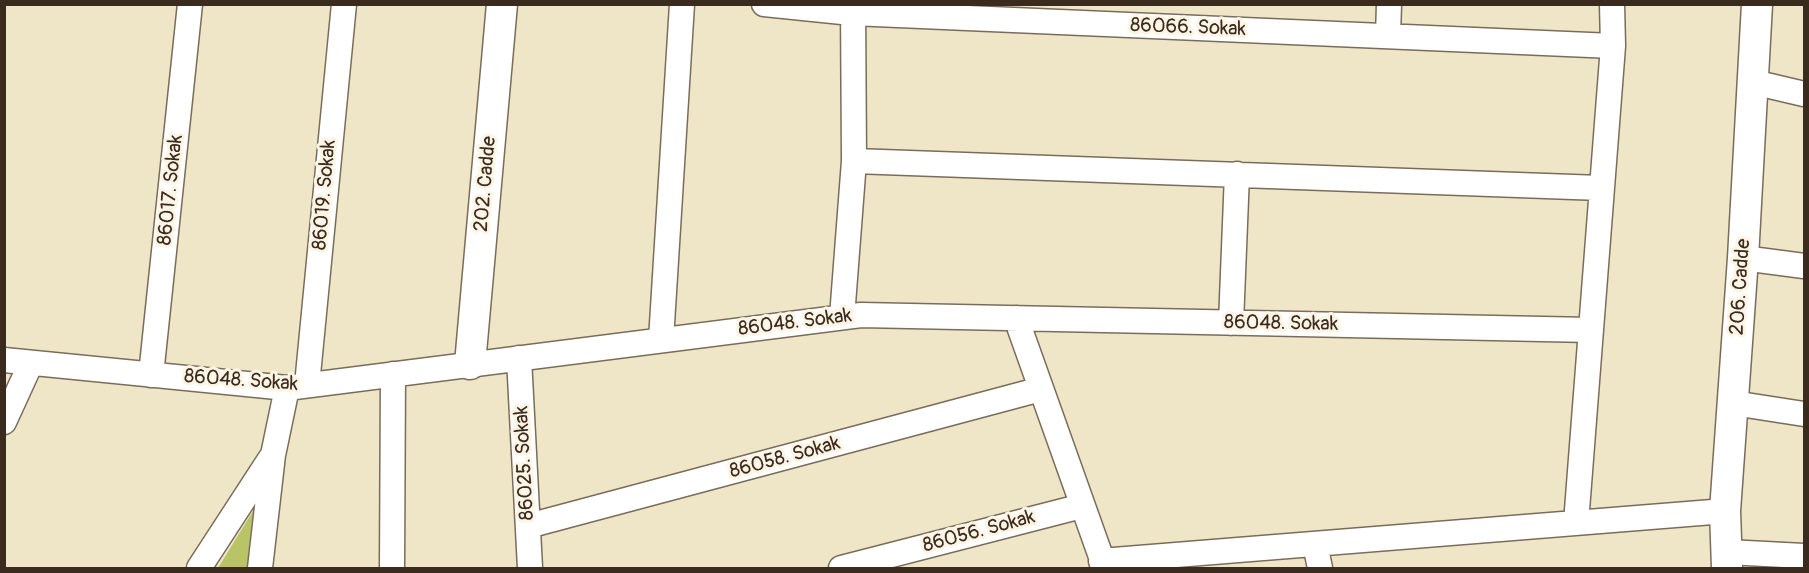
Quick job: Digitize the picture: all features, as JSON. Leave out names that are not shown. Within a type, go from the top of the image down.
[{"type":"street","name":"86017. Sokak","points":[[151,375],[190,4]]},
{"type":"street","name":"86019. Sokak","points":[[260,568],[273,455],[297,387],[344,4]]},
{"type":"street","name":"202. Cadde","points":[[470,364],[502,4]]},
{"type":"street","points":[[660,340],[682,4]]},
{"type":"street","name":"86066. Sokak","points":[[764,4],[1612,46]]},
{"type":"street","points":[[1388,36],[1389,4]]},
{"type":"street","points":[[1576,523],[1612,46],[1612,4]]},
{"type":"street","name":"206. Cadde","points":[[1727,560],[1725,511],[1743,258],[1757,4]]},
{"type":"street","points":[[842,317],[854,161],[853,9]]},
{"type":"street","points":[[1753,82],[1804,94]]},
{"type":"street","points":[[854,161],[1600,188]]},
{"type":"street","points":[[1231,322],[1237,174]]},
{"type":"street","points":[[1743,258],[1804,266]]},
{"type":"street","name":"86048. Sokak","points":[[4,360],[297,387],[861,315],[1591,330]]},
{"type":"street","points":[[1016,318],[1103,565],[1315,544],[1725,511]]},
{"type":"street","name":"86025. Sokak","points":[[519,358],[530,568]]},
{"type":"street","points":[[4,422],[31,363]]},
{"type":"street","points":[[392,568],[393,374]]},
{"type":"street","name":"86058. Sokak","points":[[528,526],[1041,389]]},
{"type":"street","points":[[1733,403],[1804,414]]},
{"type":"street","name":"86019. Sokak","points":[[199,568],[273,455]]},
{"type":"street","name":"86056. Sokak","points":[[841,568],[1082,506]]},
{"type":"street","points":[[1315,544],[1320,568]]},
{"type":"street","points":[[1727,560],[1804,556]]},
{"type":"green space","points":[[253,511],[247,568],[218,568]]}]
